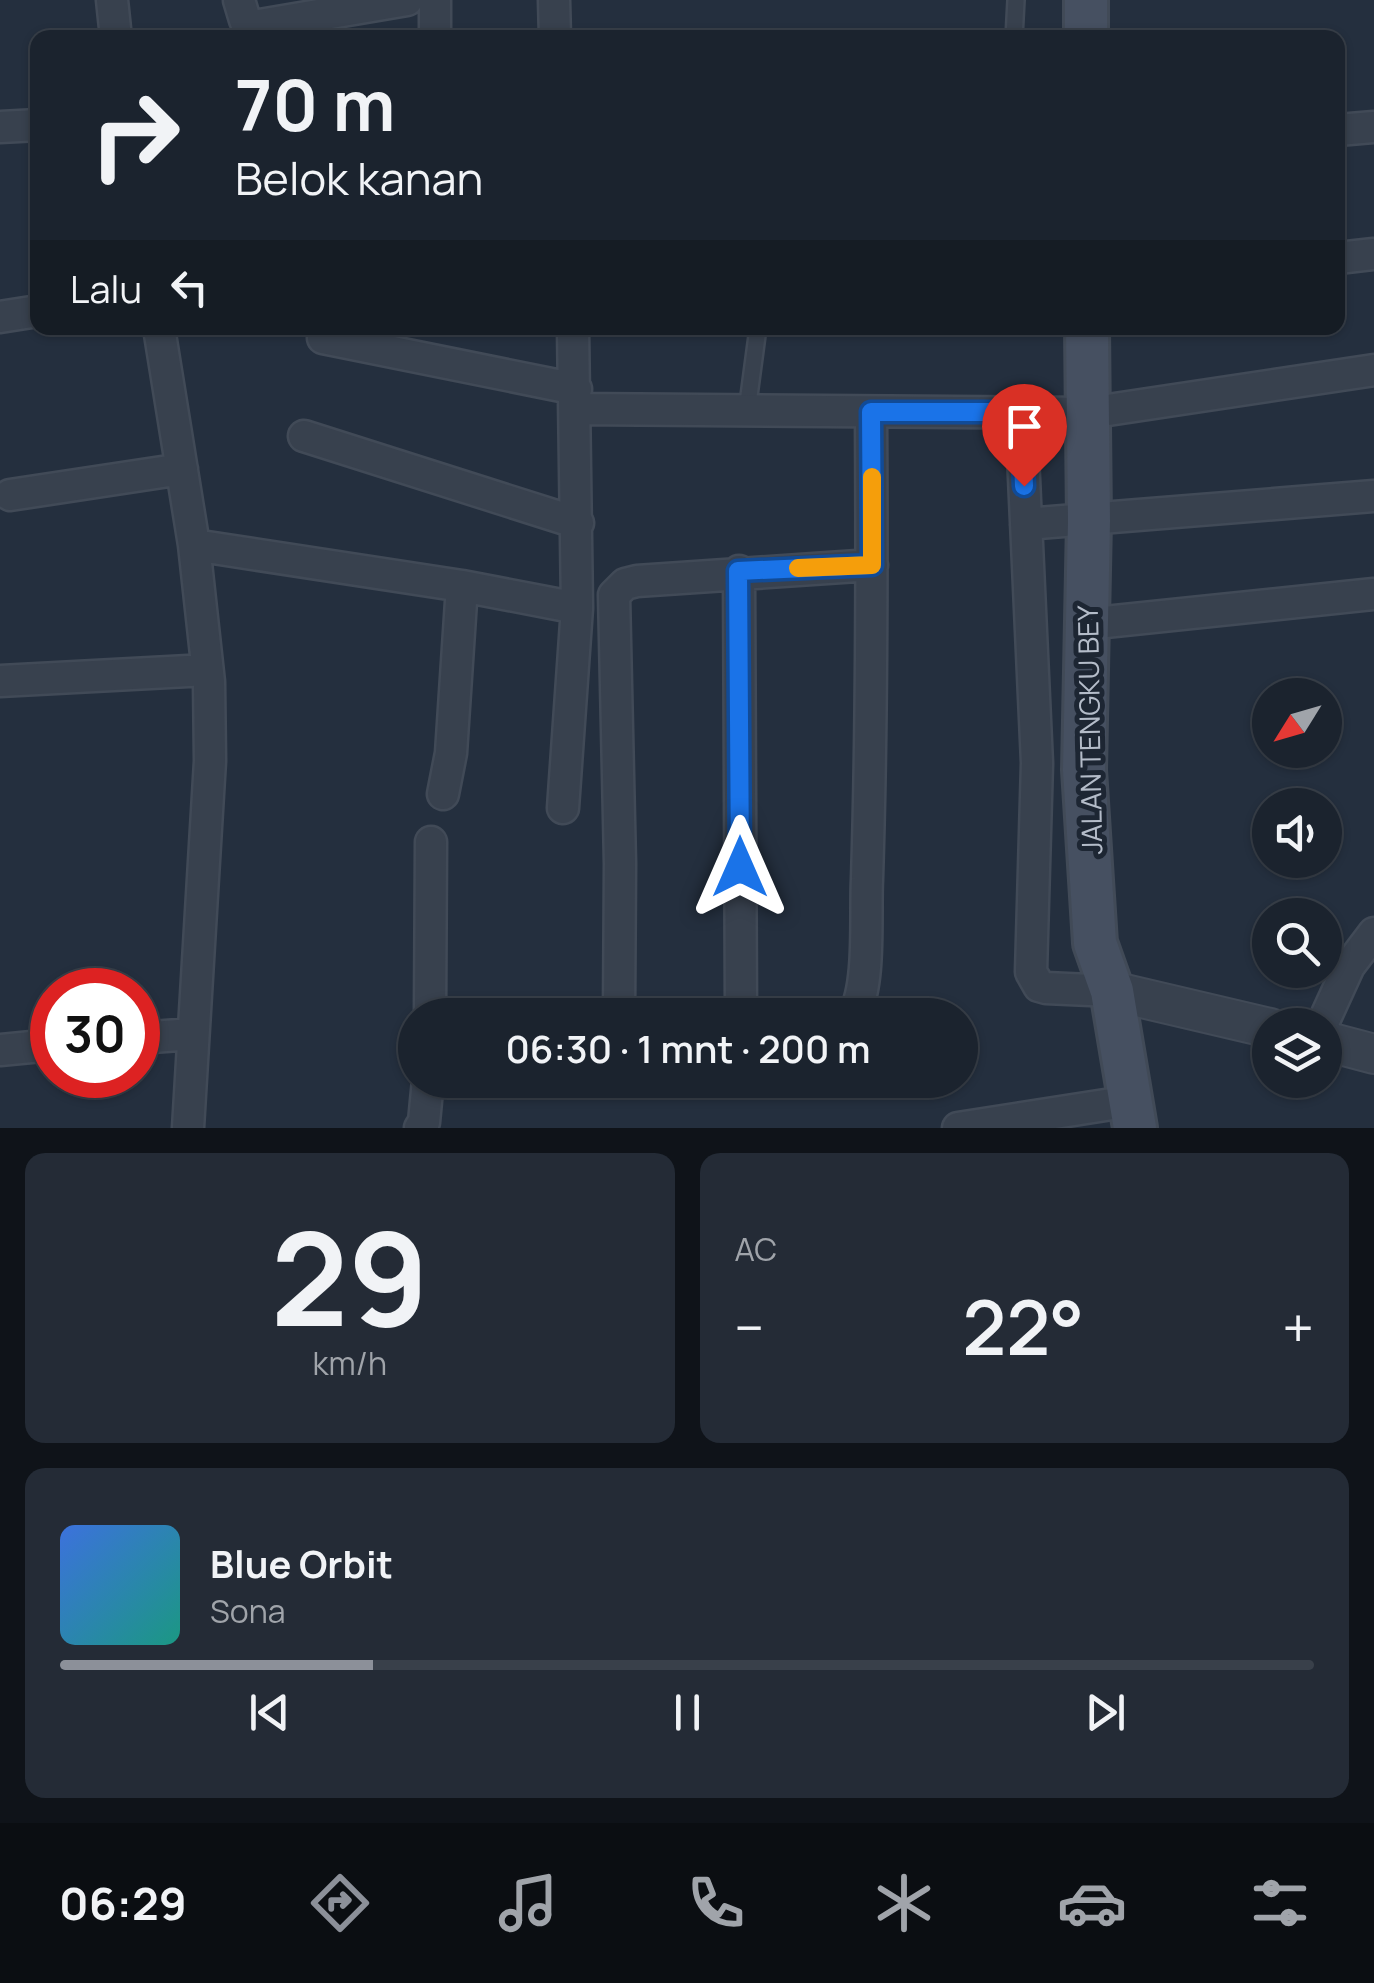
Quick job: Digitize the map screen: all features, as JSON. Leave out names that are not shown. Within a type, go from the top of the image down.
[{"type":"main road","points":[[1086,0],[1086,30]]},
{"type":"main road","name":"JALAN TENGKU BEY","points":[[1087,335],[1089,521],[1084,770],[1095,943],[1112,990],[1133,1114]]},
{"type":"street","points":[[112,0],[115,30]]},
{"type":"street","points":[[240,0],[245,20],[254,26],[408,0]]},
{"type":"street","points":[[435,0],[435,30]]},
{"type":"street","points":[[554,0],[555,30]]},
{"type":"street","points":[[0,126],[30,125]]},
{"type":"street","points":[[1345,129],[1374,127]]},
{"type":"street","points":[[1345,257],[1374,254]]},
{"type":"street","points":[[0,318],[30,313]]},
{"type":"street","points":[[160,335],[194,545],[208,670],[210,760],[188,1128]]},
{"type":"street","points":[[563,808],[577,608],[573,335]]},
{"type":"street","points":[[323,338],[576,399],[747,411],[1088,413],[1374,370]]},
{"type":"street","points":[[861,998],[872,707],[871,412]]},
{"type":"street","points":[[1021,412],[1036,763],[1030,972],[1039,986],[1046,988],[1112,990],[1252,1024]]},
{"type":"street","points":[[304,436],[578,524]]},
{"type":"street","points":[[10,495],[182,469]]},
{"type":"street","points":[[1026,524],[1374,496]]},
{"type":"street","points":[[194,545],[462,586],[577,608]]},
{"type":"street","points":[[619,998],[614,596],[625,584],[637,580],[872,565]]},
{"type":"street","points":[[738,571],[741,998]]},
{"type":"street","points":[[443,794],[451,754],[462,586]]},
{"type":"street","points":[[1086,624],[1374,594]]},
{"type":"street","points":[[0,681],[208,670]]},
{"type":"street","points":[[430,998],[431,842]]},
{"type":"street","points":[[1330,1008],[1350,966],[1374,933]]},
{"type":"street","points":[[160,1036],[194,1034]]},
{"type":"street","points":[[1342,1046],[1374,1054]]},
{"type":"street","points":[[0,1050],[30,1048]]},
{"type":"street","points":[[420,1128],[426,1098]]},
{"type":"street","points":[[958,1128],[1133,1114]]},
{"type":"lane","points":[[1014,30],[1016,0]]},
{"type":"lane","points":[[747,411],[757,335]]},
{"type":"slow traffic","points":[[798,568],[872,565],[872,477]]},
{"type":"route","points":[[740,867],[738,571],[872,565],[871,412],[1021,412],[1024,486]]}]
